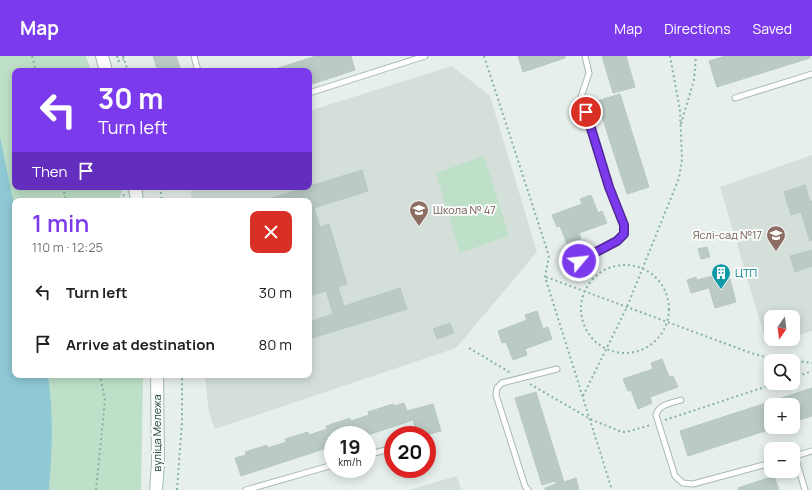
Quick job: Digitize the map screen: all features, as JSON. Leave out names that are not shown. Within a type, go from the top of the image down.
[{"type":"main road","points":[[102,56],[105,68]]},
{"type":"main road","name":"вуліца Мележа","points":[[156,490],[158,463],[158,378]]},
{"type":"lane","points":[[194,56],[197,68]]},
{"type":"lane","points":[[312,92],[425,56]]},
{"type":"lane","points":[[579,261],[617,241],[624,234],[624,225],[609,187],[581,96],[589,73],[585,56]]},
{"type":"lane","points":[[735,98],[812,74]]},
{"type":"lane","points":[[528,490],[525,486],[496,395],[498,388],[502,383],[557,369]]},
{"type":"lane","points":[[681,400],[661,407],[656,415],[675,476],[683,483],[693,484],[764,465]]},
{"type":"lane","points":[[800,454],[812,451]]},
{"type":"lane","points":[[246,490],[324,468]]},
{"type":"lane","points":[[800,475],[805,490]]},
{"type":"path","points":[[32,56],[35,68]]},
{"type":"path","points":[[117,56],[118,61],[124,59]]},
{"type":"path","points":[[123,56],[127,68]]},
{"type":"path","points":[[484,56],[549,256],[545,277],[612,490]]},
{"type":"path","points":[[583,397],[628,307],[679,178],[682,159],[680,110],[670,56]]},
{"type":"path","points":[[680,127],[694,80],[696,56]]},
{"type":"path","points":[[627,264],[644,268],[657,278],[666,291],[670,306],[668,322],[661,336],[650,346],[636,352],[621,353],[607,349],[595,342],[584,325],[581,304],[584,291],[595,277],[609,267],[627,264]]},
{"type":"path","points":[[545,277],[751,354],[812,363]]},
{"type":"path","points":[[469,348],[590,419],[622,432],[658,422],[764,387]]},
{"type":"path","points":[[800,376],[812,372]]},
{"type":"path","points":[[96,490],[105,400],[101,378]]},
{"type":"path","points":[[177,490],[182,421],[182,378]]},
{"type":"shaded area","name":"Школа № 47","points":[[452,66],[490,96],[537,252],[456,348],[215,429],[209,413],[205,378],[312,378],[312,198],[191,198],[191,190],[312,190],[312,110]]},
{"type":"shaded area","name":"Яслі-сад №17","points":[[812,155],[812,331],[800,335],[800,310],[764,310],[764,335],[720,187]]},
{"type":"shaded area","points":[[457,476],[461,490],[409,490]]},
{"type":"green space","points":[[0,56],[86,56],[90,68],[12,68],[12,190],[122,190],[120,198],[13,198],[0,136]]},
{"type":"green space","points":[[484,156],[509,236],[460,253],[436,173]]},
{"type":"green space","points":[[48,378],[143,378],[141,490],[49,490],[51,447]]},
{"type":"water","points":[[0,136],[13,198],[12,378],[48,378],[52,432],[49,490],[0,490]]},
{"type":"building","points":[[153,56],[176,56],[180,68],[157,68]]},
{"type":"building","points":[[316,56],[351,56],[355,70],[312,84],[312,68],[278,68]]},
{"type":"building","points":[[518,56],[565,56],[565,58],[523,72]]},
{"type":"building","points":[[602,56],[626,56],[635,87],[613,93]]},
{"type":"building","points":[[726,56],[810,56],[810,58],[717,87],[709,61]]},
{"type":"building","points":[[620,94],[649,187],[627,194],[597,101]]},
{"type":"building","points":[[362,170],[368,191],[314,208],[320,227],[329,224],[347,284],[338,287],[344,306],[400,288],[407,309],[312,338],[312,321],[333,314],[326,291],[312,295],[312,198],[271,198],[297,190],[312,190],[312,185]]},
{"type":"building","points":[[805,185],[810,202],[812,201],[812,240],[810,241],[801,212],[791,215],[784,192]]},
{"type":"building","points":[[591,195],[598,213],[602,211],[607,223],[579,233],[581,239],[567,244],[560,226],[557,227],[552,215],[582,204],[580,199]]},
{"type":"building","points":[[707,247],[710,257],[701,259],[698,249]]},
{"type":"building","points":[[812,250],[812,266],[795,272],[790,256]]},
{"type":"building","name":"ЦТП","points":[[728,272],[736,302],[715,308],[709,288],[691,293],[687,280],[696,277],[697,280]]},
{"type":"building","points":[[537,311],[543,329],[548,327],[552,339],[525,349],[527,355],[513,360],[506,342],[502,343],[498,331],[527,320],[525,315]]},
{"type":"building","points":[[450,323],[454,333],[437,339],[433,329]]},
{"type":"building","points":[[662,359],[669,377],[673,376],[678,387],[650,397],[652,403],[638,409],[631,390],[628,391],[623,379],[653,369],[651,363]]},
{"type":"building","points":[[812,388],[812,416],[800,420],[800,398],[781,398]]},
{"type":"building","points":[[536,392],[564,482],[576,478],[579,490],[545,490],[545,488],[556,484],[555,481],[542,485],[515,398]]},
{"type":"building","points":[[404,403],[407,411],[433,404],[441,431],[436,432],[436,426],[415,426],[413,420],[395,426],[384,426],[384,430],[376,432],[376,426],[326,426],[350,418],[351,421],[369,415],[368,412],[393,404],[394,406]]},
{"type":"building","points":[[764,404],[764,431],[688,456],[680,431]]},
{"type":"building","points":[[324,430],[324,449],[241,476],[235,458],[246,455],[245,452],[267,445],[268,448],[286,442],[285,439],[308,432],[309,435]]},
{"type":"building","points":[[768,478],[775,478],[779,490],[739,490],[738,488]]},
{"type":"place","name":"Школа № 47","points":[[419,227]]},
{"type":"place","name":"Яслі-сад №17","points":[[776,252]]},
{"type":"place","name":"ЦТП","points":[[721,290]]},
{"type":"route","points":[[579,261],[617,241],[624,234],[624,225],[609,187],[586,112]]}]
